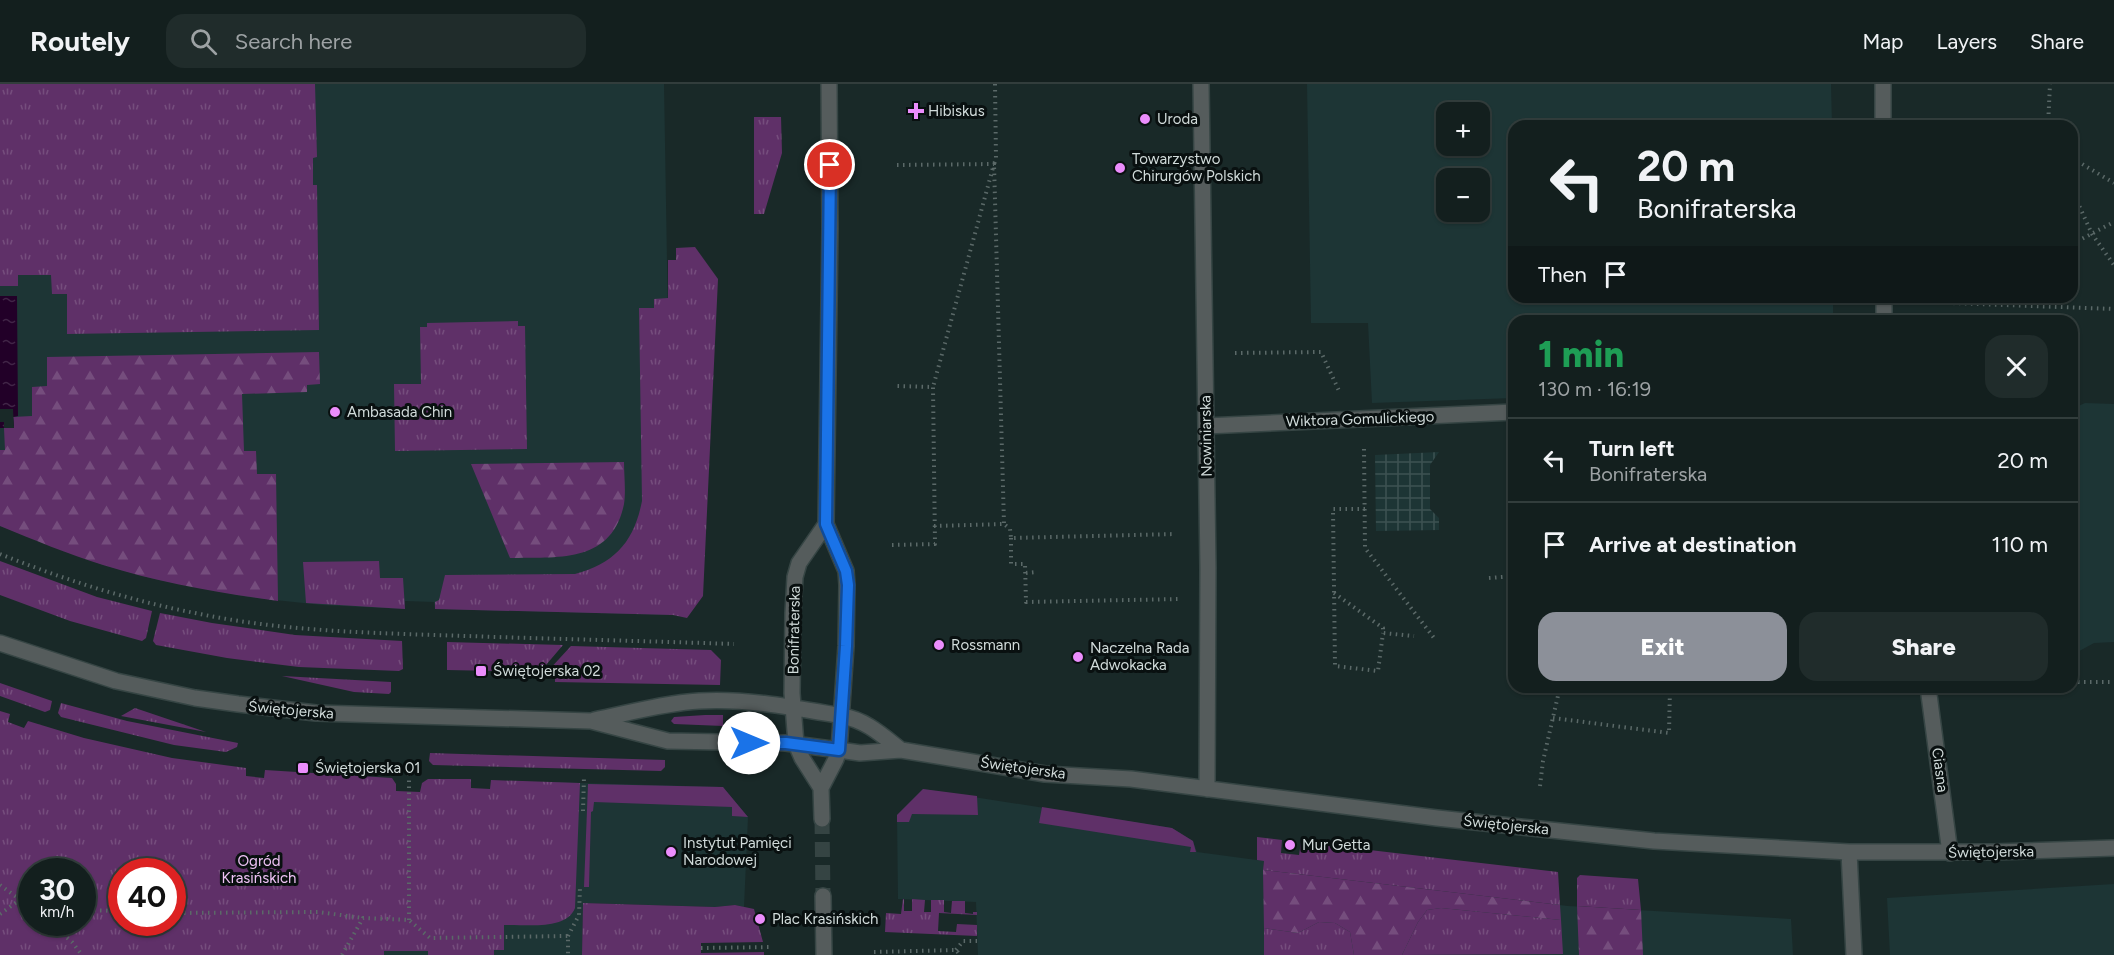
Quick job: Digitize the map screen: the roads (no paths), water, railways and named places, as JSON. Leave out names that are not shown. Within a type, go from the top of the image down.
[{"type":"street","points":[[822,819],[821,788],[839,750],[848,585],[846,571],[826,524],[830,228],[829,84]]},
{"type":"street","name":"Nowiniarska","points":[[1201,84],[1208,568],[1207,789]]},
{"type":"street","points":[[1883,120],[1884,84]]},
{"type":"street","name":"Wiktora Gomulickiego","points":[[1206,426],[1508,412]]},
{"type":"street","name":"Bonifraterska","points":[[796,744],[793,708],[795,578],[799,563],[826,524]]},
{"type":"street","name":"Świętojerska","points":[[0,643],[116,681],[238,705],[316,713],[591,721],[668,741],[796,744],[860,753],[901,750],[1045,774],[1131,779],[1437,818],[1654,841],[1849,852],[1950,853],[2114,848]]},
{"type":"street","name":"Ciasna","points":[[1929,693],[1950,853]]},
{"type":"street","name":"Świętojerska","points":[[591,721],[672,704],[702,701],[749,703],[852,718],[870,726],[901,750]]},
{"type":"street","points":[[796,744],[821,788]]},
{"type":"street","points":[[1849,852],[1854,955]]},
{"type":"street","points":[[823,896],[824,955]]},
{"type":"water","points":[[0,296],[17,296],[18,416],[13,417],[14,428],[0,428]]},
{"type":"tunnel","points":[[822,819],[823,896]]},
{"type":"place","name":"Hibiskus","points":[[916,111]]},
{"type":"place","name":"Uroda","points":[[1145,119]]},
{"type":"place","name":"Towarzystwo Chirurgów Polskich","points":[[1120,168]]},
{"type":"place","name":"Ambasada Chin","points":[[335,412]]},
{"type":"place","name":"Rossmann","points":[[939,645]]},
{"type":"place","name":"Naczelna Rada Adwokacka","points":[[1078,657]]},
{"type":"place","name":"Świętojerska 02","points":[[481,671]]},
{"type":"place","name":"Świętojerska 01","points":[[303,768]]},
{"type":"place","name":"Mur Getta","points":[[1290,845]]},
{"type":"place","name":"Instytut Pamięci Narodowej","points":[[671,852]]},
{"type":"place","name":"Plac Krasińskich","points":[[760,919]]},
{"type":"park label","name":"Ogród Krasińskich","points":[[259,870]]}]
